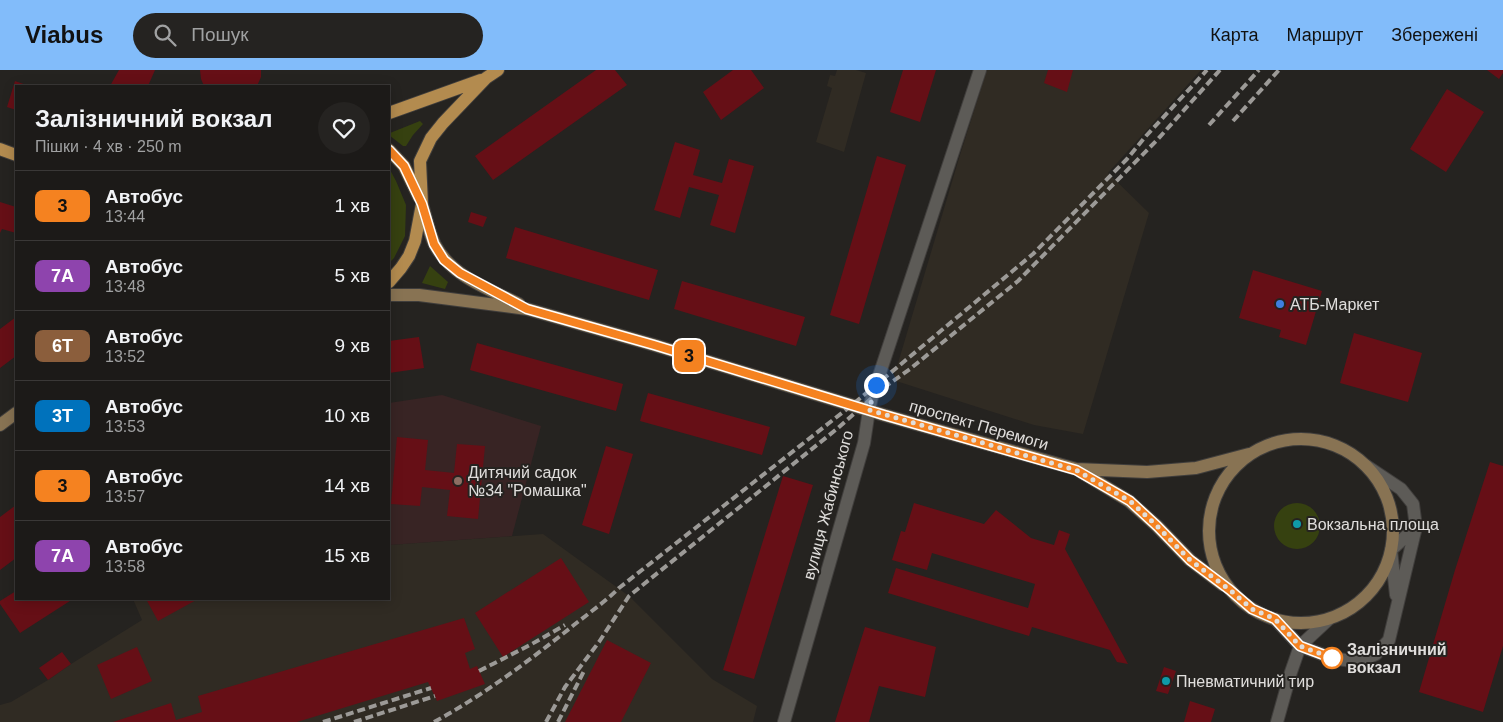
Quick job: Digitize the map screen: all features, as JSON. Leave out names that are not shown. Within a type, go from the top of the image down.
[{"type":"main road","points":[[390,281],[401,268],[415,241],[422,204],[420,161],[431,138],[486,78],[498,70]]},
{"type":"main road","points":[[390,113],[486,78]]},
{"type":"main road","points":[[0,149],[15,155]]},
{"type":"main road","points":[[390,151],[404,166],[422,204]]},
{"type":"main road","name":"проспект Перемоги","points":[[422,204],[434,244],[444,260],[460,273],[527,309]]},
{"type":"main road","name":"проспект Перемоги","points":[[390,295],[419,294],[527,309],[1076,470],[1130,501],[1190,560],[1230,590]]},
{"type":"main road","points":[[0,424],[15,414]]},
{"type":"main road","points":[[1289,439],[1316,440],[1341,448],[1365,466],[1379,482],[1389,506],[1393,528],[1391,550],[1383,573],[1370,592],[1351,608],[1329,619],[1302,623],[1275,619],[1252,609],[1230,590],[1216,568],[1209,544],[1209,518],[1216,493],[1230,472],[1249,454],[1266,445],[1289,439]]},
{"type":"main road","name":"проспект Перемоги","points":[[1076,470],[1147,472],[1196,468],[1249,454]]},
{"type":"street","name":"вулиця Жабинського","points":[[784,722],[864,443],[872,397],[980,70]]},
{"type":"street","points":[[1275,619],[1300,646],[1332,658],[1358,662],[1376,654],[1389,640],[1416,527],[1413,504],[1401,488],[1365,466]]},
{"type":"street","points":[[1393,625],[1396,602],[1391,550],[1416,527]]},
{"type":"street","points":[[1277,722],[1300,646],[1329,619]]},
{"type":"shaded area","points":[[837,70],[856,70],[866,73],[844,152],[816,142],[832,88],[827,86],[830,75],[835,76]]},
{"type":"shaded area","points":[[987,70],[1201,70],[1108,173],[1149,213],[1083,434],[1034,425],[893,380]]},
{"type":"shaded area","name":"Дитячий садок №34 \"Ромашка\"","points":[[442,395],[541,426],[512,536],[390,545],[390,403]]},
{"type":"shaded area","points":[[543,534],[629,596],[712,679],[757,706],[753,722],[0,722],[0,705],[11,702],[48,680],[142,620],[133,600],[390,600],[390,545]]},
{"type":"green space","points":[[420,121],[423,124],[406,146],[403,146],[390,136],[390,133]]},
{"type":"green space","points":[[390,170],[406,205],[405,236],[390,262]]},
{"type":"green space","points":[[430,266],[448,282],[445,289],[422,283]]},
{"type":"green space","points":[[1293,503],[1301,503],[1310,507],[1316,513],[1320,526],[1316,539],[1310,545],[1301,549],[1293,549],[1284,545],[1278,539],[1274,530],[1274,522],[1278,513],[1284,507]]},
{"type":"building","points":[[119,70],[155,70],[148,85],[111,85]]},
{"type":"building","points":[[200,70],[261,70],[261,77],[257,85],[204,85]]},
{"type":"building","points":[[596,70],[615,70],[627,85],[493,180],[475,156]]},
{"type":"building","points":[[733,70],[751,70],[764,88],[721,120],[703,92]]},
{"type":"building","points":[[903,70],[936,70],[920,122],[890,112]]},
{"type":"building","points":[[1048,70],[1073,70],[1067,92],[1044,83]]},
{"type":"building","points":[[1487,70],[1503,70],[1503,73],[1499,79]]},
{"type":"building","points":[[15,81],[26,85],[15,85],[15,110],[7,107]]},
{"type":"building","points":[[1447,89],[1484,112],[1446,172],[1410,149]]},
{"type":"building","points":[[675,142],[700,150],[693,175],[722,183],[729,159],[754,166],[735,233],[710,225],[719,195],[689,187],[680,218],[654,210]]},
{"type":"building","points":[[877,156],[906,165],[859,324],[830,315]]},
{"type":"building","points":[[0,202],[15,207],[15,233],[2,229],[0,233]]},
{"type":"building","points":[[471,212],[487,217],[483,227],[468,222]]},
{"type":"building","points":[[515,227],[658,270],[649,300],[506,258]]},
{"type":"building","name":"АТБ-Маркет","points":[[1253,270],[1322,291],[1306,345],[1279,337],[1281,330],[1239,318]]},
{"type":"building","points":[[682,281],[805,317],[796,346],[674,309]]},
{"type":"building","points":[[15,318],[15,357],[0,368],[0,329]]},
{"type":"building","points":[[1354,333],[1422,353],[1408,402],[1340,383]]},
{"type":"building","points":[[419,337],[424,368],[390,373],[390,341]]},
{"type":"building","points":[[477,343],[623,384],[616,411],[470,370]]},
{"type":"building","points":[[648,393],[770,427],[762,455],[640,421]]},
{"type":"building","points":[[397,437],[428,440],[425,470],[454,473],[457,444],[485,446],[478,519],[447,516],[450,490],[422,487],[420,506],[391,504]]},
{"type":"building","points":[[606,446],[633,454],[609,534],[582,525]]},
{"type":"building","name":"Залізничний вокзал","points":[[1490,462],[1503,466],[1503,646],[1483,712],[1419,692],[1455,570]]},
{"type":"building","points":[[783,476],[813,485],[754,679],[723,670]]},
{"type":"building","points":[[914,503],[984,524],[996,510],[1031,538],[1054,545],[1059,530],[1070,534],[1065,549],[1128,664],[1117,662],[1110,650],[1032,627],[1029,636],[888,593],[896,568],[1028,608],[1035,584],[932,553],[927,570],[892,560],[901,531],[905,532]]},
{"type":"building","points":[[15,506],[15,559],[0,570],[0,517]]},
{"type":"building","points":[[561,558],[589,602],[503,657],[475,613]]},
{"type":"building","points":[[15,592],[15,600],[71,600],[20,633],[0,604],[0,601]]},
{"type":"building","points":[[147,600],[196,600],[158,621]]},
{"type":"building","points":[[464,618],[475,649],[465,653],[470,669],[477,666],[485,684],[437,701],[428,682],[297,722],[113,722],[171,703],[176,720],[202,712],[198,696]]},
{"type":"building","points":[[865,627],[936,647],[925,697],[879,686],[869,722],[835,722]]},
{"type":"building","points":[[607,640],[651,663],[621,722],[565,722]]},
{"type":"building","points":[[137,647],[152,681],[111,699],[97,665]]},
{"type":"building","points":[[62,652],[71,664],[48,680],[39,668]]},
{"type":"building","name":"Пневматичний тир","points":[[1164,667],[1176,671],[1168,694],[1156,691]]},
{"type":"building","points":[[1190,701],[1215,709],[1211,722],[1184,722]]},
{"type":"railway","points":[[434,722],[486,690],[553,642],[852,405],[1033,254],[1127,159],[1207,70]]},
{"type":"railway","points":[[546,722],[565,687],[599,642],[629,596],[838,428],[882,389],[910,369],[1018,281],[1158,139],[1220,70]]},
{"type":"railway","points":[[1209,125],[1259,70]]},
{"type":"railway","points":[[1233,121],[1279,70]]},
{"type":"railway","points":[[479,671],[565,625]]},
{"type":"railway","points":[[558,722],[585,669]]},
{"type":"railway","points":[[323,722],[431,688]]},
{"type":"railway","points":[[354,722],[435,696]]},
{"type":"bus line","name":"3","points":[[390,151],[404,166],[422,204],[434,244],[444,260],[460,273],[527,309],[1076,470],[1130,501],[1190,560],[1252,609],[1275,619],[1300,646],[1332,658]]},
{"type":"place","name":"АТБ-Маркет","points":[[1280,304]]},
{"type":"place","name":"Дитячий садок №34 \"Ромашка\"","points":[[458,481]]},
{"type":"place","name":"Вокзальна площа","points":[[1297,524]]},
{"type":"place","name":"Залізничний вокзал","points":[[1332,658]]},
{"type":"place","name":"Пневматичний тир","points":[[1166,681]]},
{"type":"route","points":[[876,385],[869,410],[1076,470],[1101,483],[1130,501],[1190,560],[1252,609],[1275,619],[1300,646],[1332,658]]}]
